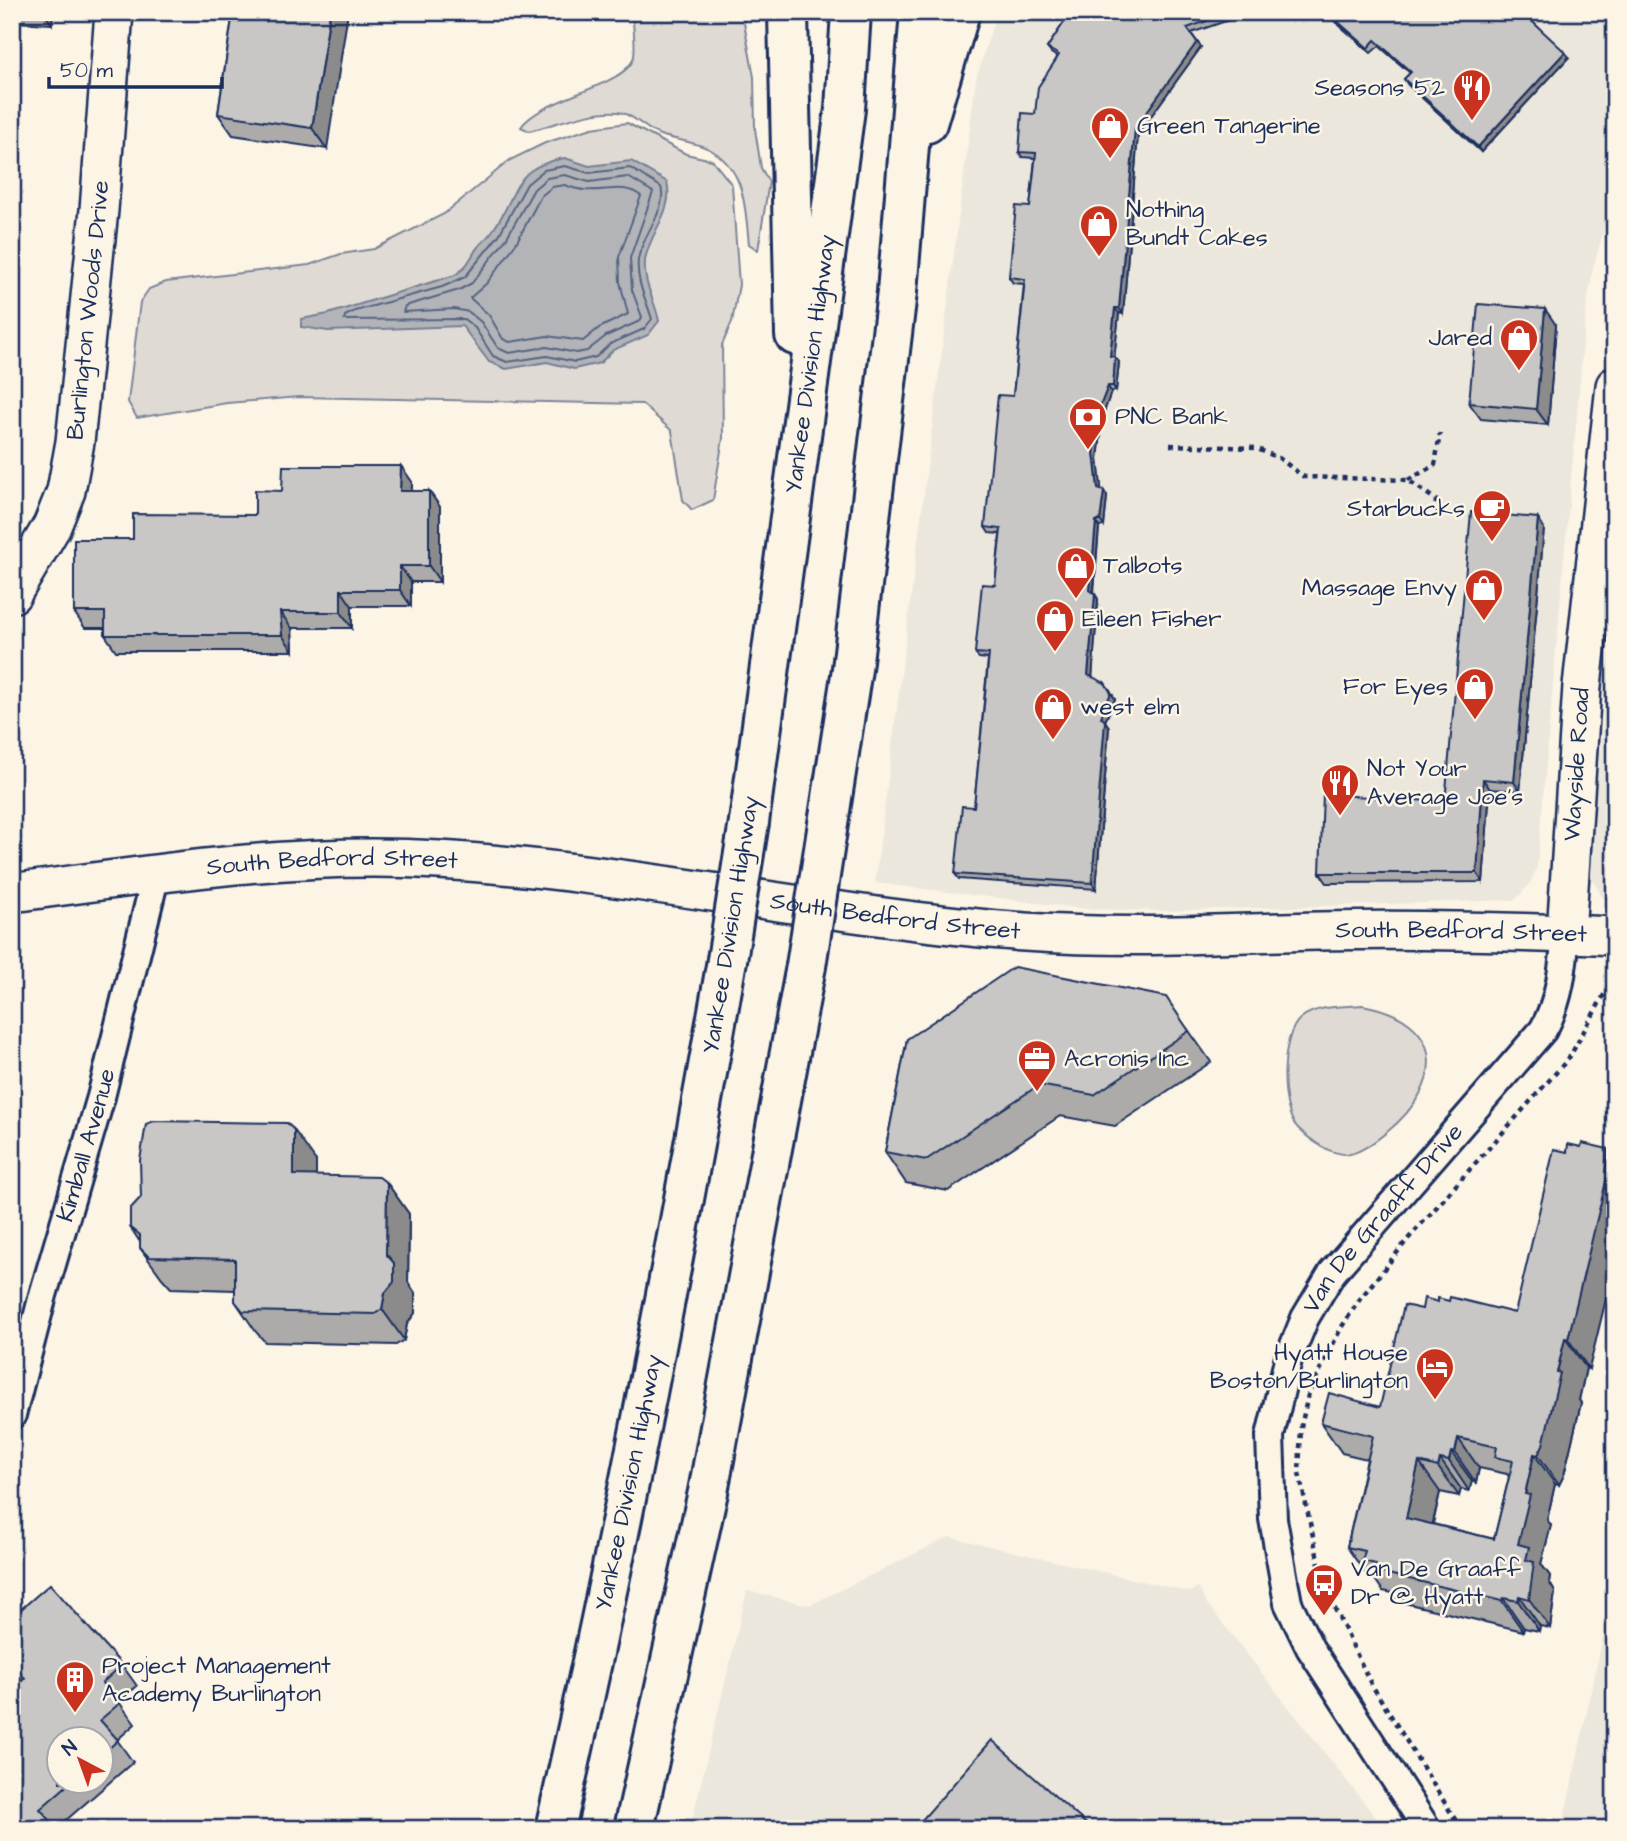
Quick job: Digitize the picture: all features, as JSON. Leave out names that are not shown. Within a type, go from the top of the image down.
[{"type":"highway","points":[[788,12],[795,304],[794,493]]},
{"type":"highway","name":"Yankee Division Highway","points":[[555,1829],[620,1538],[673,1270],[727,960],[749,822],[845,108],[851,12]]},
{"type":"highway","points":[[634,1829],[708,1492],[806,966],[853,656],[897,292],[920,12]]},
{"type":"highway","points":[[905,203],[960,12]]},
{"type":"main road","name":"Burlington Woods Drive","points":[[12,594],[35,559],[59,509],[75,442],[99,210],[114,12]]},
{"type":"main road","name":"Wayside Road","points":[[1566,934],[1582,686],[1615,386]]},
{"type":"main road","name":"South Bedford Street","points":[[12,893],[156,874],[323,859],[438,860],[549,869],[944,924],[1058,934],[1132,938],[1284,932],[1615,936]]},
{"type":"street","name":"Kimball Avenue","points":[[12,1415],[45,1288],[101,1097],[156,874]]},
{"type":"street","name":"Van De Graaff Drive","points":[[1427,1829],[1310,1648],[1287,1602],[1273,1519],[1270,1436],[1281,1380],[1316,1298],[1332,1273],[1542,1030],[1549,1018],[1562,971],[1566,934]]},
{"type":"path","points":[[1170,445],[1255,448],[1279,458],[1304,477],[1408,480],[1436,464],[1440,433]]},
{"type":"path","points":[[1408,480],[1436,500],[1435,514]]},
{"type":"path","points":[[1461,1829],[1377,1693],[1324,1586],[1299,1473],[1301,1429],[1308,1395],[1341,1328],[1360,1298],[1417,1228],[1569,1058],[1615,975]]},
{"type":"shaded area","points":[[632,12],[742,12],[754,77],[755,129],[761,168],[769,182],[758,250],[749,244],[742,191],[737,179],[723,159],[711,150],[660,135],[623,113],[589,114],[529,131],[521,127],[547,107],[602,84],[629,66],[635,51]]},
{"type":"shaded area","points":[[1001,12],[1615,12],[1615,192],[1593,268],[1586,311],[1537,867],[1529,885],[1515,900],[1162,911],[1086,909],[875,883],[976,79],[993,24]]},
{"type":"shaded area","points":[[627,123],[686,154],[712,160],[732,185],[739,285],[732,322],[722,345],[723,438],[713,500],[692,510],[683,500],[672,431],[642,404],[299,397],[227,403],[137,418],[128,402],[140,302],[149,289],[166,282],[309,265],[341,254],[374,249],[444,214],[510,160],[545,143],[592,128]]},
{"type":"shaded area","points":[[1615,598],[1615,906],[1602,897],[1588,872]]},
{"type":"shaded area","points":[[1362,1005],[1390,1013],[1410,1024],[1423,1039],[1428,1056],[1427,1075],[1420,1094],[1387,1132],[1359,1151],[1343,1154],[1328,1150],[1315,1142],[1298,1128],[1292,1119],[1285,1090],[1286,1055],[1294,1027],[1307,1014],[1322,1009]]},
{"type":"shaded area","points":[[949,1537],[1190,1592],[1198,1587],[1205,1601],[1385,1829],[690,1829],[747,1591],[810,1605]]},
{"type":"shaded area","points":[[1615,1580],[1615,1829],[1562,1829]]},
{"type":"water","points":[[565,158],[589,166],[631,161],[667,182],[667,203],[645,261],[647,285],[659,321],[648,335],[613,350],[600,363],[574,369],[547,362],[506,369],[489,362],[462,326],[328,331],[301,327],[301,319],[328,314],[455,275],[465,267],[491,233],[525,175],[547,162]]},
{"type":"building","points":[[233,12],[330,12],[312,128],[218,114]]},
{"type":"building","points":[[1071,12],[1232,12],[1187,28],[1197,42],[1135,128],[1119,308],[1115,308],[1110,356],[1115,357],[1113,386],[1108,386],[1099,409],[1094,453],[1098,489],[1104,491],[1100,521],[1096,521],[1090,590],[1095,594],[1088,675],[1105,683],[1111,693],[1101,717],[1105,721],[1092,883],[955,874],[962,806],[974,807],[989,654],[975,653],[982,584],[995,585],[1001,529],[985,527],[998,395],[1013,396],[1025,279],[1009,277],[1016,206],[1030,207],[1036,153],[1019,152],[1022,113],[1035,114],[1038,87],[1059,55],[1047,48]]},
{"type":"building","points":[[1327,12],[1522,12],[1565,52],[1478,147],[1404,79],[1411,72],[1375,40],[1368,48]]},
{"type":"building","name":"Jared","points":[[1478,304],[1545,309],[1536,409],[1469,403]]},
{"type":"building","points":[[283,466],[401,466],[400,491],[429,491],[429,566],[400,566],[400,590],[341,590],[341,612],[280,612],[282,635],[105,635],[105,612],[74,612],[74,539],[133,539],[133,514],[255,515],[255,490],[282,491]]},
{"type":"building","points":[[1471,512],[1538,518],[1514,782],[1483,779],[1477,873],[1320,873],[1323,794],[1445,802]]},
{"type":"building","points":[[1014,967],[1166,997],[1189,1031],[1094,1095],[1039,1085],[926,1160],[885,1152],[907,1039]]},
{"type":"building","points":[[154,1121],[287,1123],[294,1130],[294,1175],[379,1177],[387,1183],[386,1254],[394,1263],[394,1282],[385,1293],[382,1309],[375,1314],[243,1311],[235,1301],[235,1259],[149,1257],[140,1248],[140,1235],[130,1227],[130,1209],[141,1197],[140,1160],[146,1124]]},
{"type":"building","points":[[1582,1143],[1608,1149],[1605,1172],[1608,1173],[1568,1339],[1565,1338],[1557,1372],[1560,1373],[1543,1445],[1538,1455],[1534,1454],[1525,1494],[1530,1495],[1518,1544],[1529,1547],[1526,1560],[1534,1562],[1529,1599],[1519,1596],[1518,1601],[1503,1598],[1502,1601],[1384,1573],[1385,1570],[1375,1568],[1376,1564],[1362,1561],[1365,1551],[1347,1547],[1373,1436],[1321,1423],[1329,1393],[1380,1407],[1404,1305],[1422,1309],[1424,1298],[1438,1302],[1438,1298],[1449,1301],[1450,1297],[1515,1313],[1554,1149],[1567,1152],[1568,1144],[1581,1147]],"holes":[[[1458,1438],[1497,1447],[1495,1457],[1513,1461],[1494,1539],[1406,1518],[1419,1462],[1438,1467],[1440,1459],[1449,1461],[1451,1452],[1455,1453]]]},
{"type":"building","name":"Project Management Academy Burlington","points":[[50,1584],[122,1665],[102,1683],[120,1703],[100,1720],[105,1726],[46,1726],[46,1796],[55,1796],[40,1809],[58,1829],[12,1829],[12,1690],[25,1678],[12,1664],[12,1617]]},
{"type":"building","points":[[992,1740],[1092,1829],[914,1829]]},
{"type":"place","name":"Seasons 52","points":[[1472,122]]},
{"type":"place","name":"Green Tangerine","points":[[1110,160]]},
{"type":"place","name":"Nothing Bundt Cakes","points":[[1099,258]]},
{"type":"place","name":"Jared","points":[[1519,372]]},
{"type":"place","name":"PNC Bank","points":[[1088,451]]},
{"type":"place","name":"Starbucks","points":[[1492,543]]},
{"type":"place","name":"Talbots","points":[[1076,600]]},
{"type":"place","name":"Massage Envy","points":[[1484,622]]},
{"type":"place","name":"Eileen Fisher","points":[[1055,653]]},
{"type":"place","name":"For Eyes","points":[[1475,721]]},
{"type":"place","name":"west elm","points":[[1053,741]]},
{"type":"place","name":"Not Your Average Joe's","points":[[1340,817]]},
{"type":"place","name":"Acronis Inc","points":[[1037,1093]]},
{"type":"place","name":"Hyatt House Boston/Burlington","points":[[1435,1401]]},
{"type":"place","name":"Van De Graaff Dr @ Hyatt","points":[[1324,1617]]},
{"type":"place","name":"Project Management Academy Burlington","points":[[75,1714]]}]
